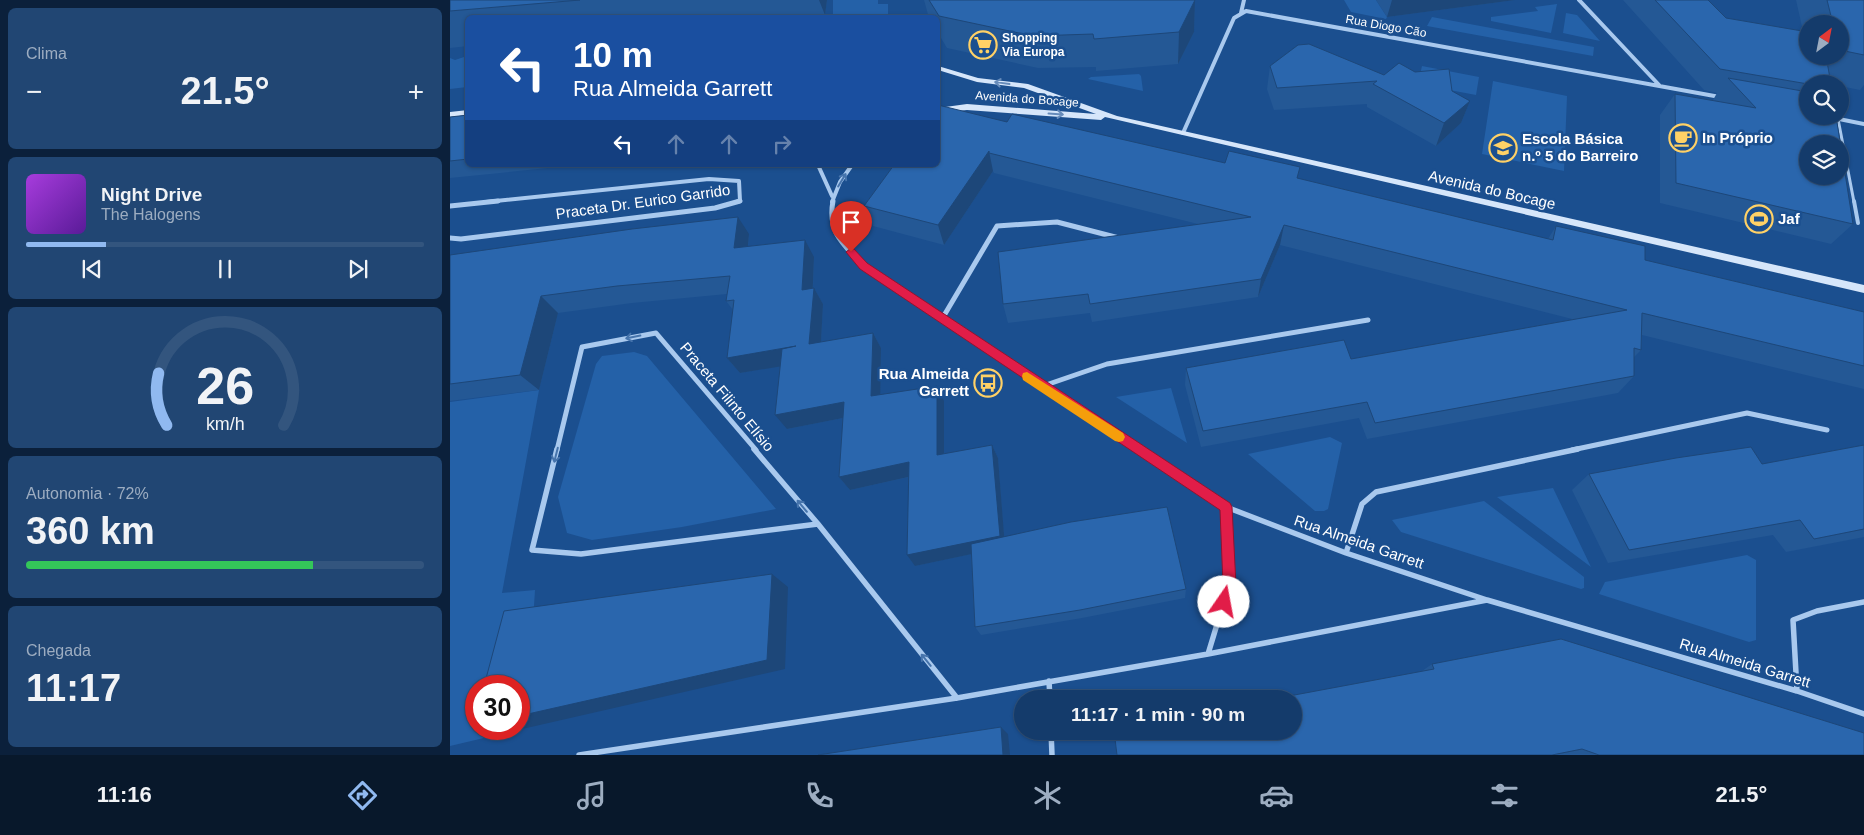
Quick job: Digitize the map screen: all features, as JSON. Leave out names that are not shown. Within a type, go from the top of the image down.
[{"type":"main road","name":"Avenida do Bocage","points":[[940,69],[977,80],[1025,86],[1115,118],[1864,288]]},
{"type":"main road","name":"Avenida do Bocage","points":[[940,110],[967,107],[1115,118]]},
{"type":"main road","points":[[450,115],[465,113]]},
{"type":"street","points":[[1183,133],[1234,18],[1241,13],[1244,0]]},
{"type":"street","points":[[1579,0],[1660,86]]},
{"type":"street","name":"Rua Diogo Cão","points":[[1241,13],[1252,12],[1729,99]]},
{"type":"street","points":[[1849,121],[1864,124]]},
{"type":"street","name":"Rua Almeida Garrett","points":[[819,167],[832,196],[831,220],[838,238],[864,266],[1226,507],[1346,553],[1487,600],[1797,691],[1864,714]]},
{"type":"street","points":[[832,196],[851,167]]},
{"type":"street","name":"Praceta Dr. Eurico Garrido","points":[[450,206],[709,178],[738,181],[740,201],[705,209],[461,239],[450,238]]},
{"type":"street","points":[[942,319],[997,226],[1057,222],[1119,238]]},
{"type":"street","points":[[1043,386],[1107,364],[1368,320]]},
{"type":"street","name":"Praceta Filinto Elísio","points":[[818,524],[581,554],[532,550],[582,347],[656,333],[818,524],[957,698]]},
{"type":"street","points":[[1346,553],[1362,504],[1376,492],[1747,413],[1827,430]]},
{"type":"street","points":[[1208,654],[1229,585],[1226,507]]},
{"type":"street","points":[[579,755],[957,698],[1208,654],[1487,600]]},
{"type":"street","points":[[1797,691],[1793,620],[1817,611],[1864,602]]},
{"type":"street","points":[[1049,681],[1050,690]]},
{"type":"street","points":[[1051,740],[1052,755]]},
{"type":"lane","points":[[1839,125],[1858,222]]},
{"type":"shaded area","points":[[833,0],[878,0],[878,4],[888,4],[888,14],[833,15]]},
{"type":"shaded area","points":[[1344,0],[1376,0],[1387,17],[1386,19],[1351,12]]},
{"type":"shaded area","points":[[1557,4],[1551,33],[1491,21],[1491,17],[1538,11],[1535,7]]},
{"type":"shaded area","points":[[1566,13],[1577,15],[1600,41],[1563,33]]},
{"type":"shaded area","points":[[1432,17],[1594,47],[1593,56],[1427,26]]},
{"type":"shaded area","points":[[465,57],[465,87],[450,89],[450,58],[455,60]]},
{"type":"shaded area","points":[[1422,66],[1479,77],[1476,95],[1418,84]]},
{"type":"shaded area","points":[[1139,74],[1143,91],[1088,79],[1091,77]]},
{"type":"shaded area","points":[[1493,81],[1567,96],[1564,171],[1482,154]]},
{"type":"shaded area","points":[[634,352],[647,356],[776,509],[682,527],[592,540],[567,533],[558,497],[596,364],[602,356]]},
{"type":"shaded area","points":[[1171,388],[1187,443],[1116,397]]},
{"type":"shaded area","points":[[539,390],[502,593],[535,590],[533,622],[520,675],[465,675],[465,740],[475,740],[450,746],[450,402]]},
{"type":"shaded area","points":[[1330,437],[1342,443],[1328,509],[1324,511],[1315,511],[1248,454]]},
{"type":"shaded area","points":[[1553,488],[1591,567],[1497,497]]},
{"type":"shaded area","points":[[1484,501],[1584,577],[1584,588],[1581,589],[1401,532],[1392,520]]},
{"type":"shaded area","points":[[1747,555],[1756,560],[1756,640],[1749,642],[1599,594],[1605,582]]},
{"type":"building","points":[[450,0],[580,0],[450,11]]},
{"type":"building","points":[[929,0],[1195,0],[1179,32],[1094,39],[1093,34],[1033,36],[938,15]]},
{"type":"building","points":[[1655,0],[1708,0],[1726,18],[1799,30],[1799,65],[1828,65],[1829,75],[1799,75],[1799,82],[1720,69]]},
{"type":"building","points":[[1827,0],[1864,0],[1864,55],[1849,52],[1849,15],[1831,15]]},
{"type":"building","points":[[1309,44],[1384,75],[1399,63],[1415,72],[1449,69],[1452,91],[1470,101],[1444,123],[1373,84],[1377,81],[1277,88],[1270,66],[1298,45]]},
{"type":"building","points":[[1728,78],[1799,90],[1799,125],[1837,125],[1839,135],[1799,135],[1799,185],[1847,185],[1853,224],[1676,183],[1675,94],[1756,108]]},
{"type":"building","points":[[940,105],[1007,122],[1012,114],[1225,163],[1229,151],[1300,167],[1297,178],[1553,240],[1556,226],[1645,246],[1645,260],[1864,312],[1864,366],[1642,313],[1641,350],[1634,348],[1634,376],[1375,423],[1367,402],[1203,431],[1186,368],[1344,340],[1351,359],[1627,310],[1284,225],[1261,279],[1090,304],[1088,294],[1003,304],[998,252],[1251,217],[989,153],[989,151],[938,225],[864,206],[893,167],[940,167]]},
{"type":"building","points":[[465,115],[465,159],[450,161],[450,117]]},
{"type":"building","points":[[738,217],[734,248],[805,240],[802,290],[814,288],[809,344],[873,333],[871,396],[937,386],[937,455],[992,445],[1000,536],[907,555],[909,462],[839,477],[844,402],[775,415],[782,349],[796,346],[727,358],[734,300],[726,301],[730,276],[617,286],[541,296],[520,375],[450,384],[450,255],[632,229]]},
{"type":"building","points":[[1864,445],[1864,529],[1814,539],[1800,520],[1629,550],[1589,474],[1751,447],[1762,464]]},
{"type":"building","points":[[1167,507],[1186,589],[1080,610],[975,627],[971,544],[1071,522]]},
{"type":"building","points":[[772,574],[767,660],[530,714],[530,675],[487,675],[504,611]]},
{"type":"building","points":[[1561,639],[1864,733],[1864,755],[1599,755],[1582,749],[1552,755],[1117,755],[1115,740],[1302,740],[1302,694],[1434,669],[1432,664]]},
{"type":"building","points":[[1001,727],[1003,755],[818,755]]},
{"type":"slow traffic","points":[[1027,376],[1119,437]]},
{"type":"place","name":"Shopping Via Europa","points":[[983,45]]},
{"type":"place","name":"In Próprio","points":[[1683,138]]},
{"type":"place","name":"Escola Básica n.º 5 do Barreiro","points":[[1503,148]]},
{"type":"place","name":"Jaf","points":[[1759,219]]},
{"type":"place","name":"Rua Almeida Garrett","points":[[988,383]]},
{"type":"route","points":[[851,252],[864,266],[1226,507],[1229,585],[1224,602]]}]
